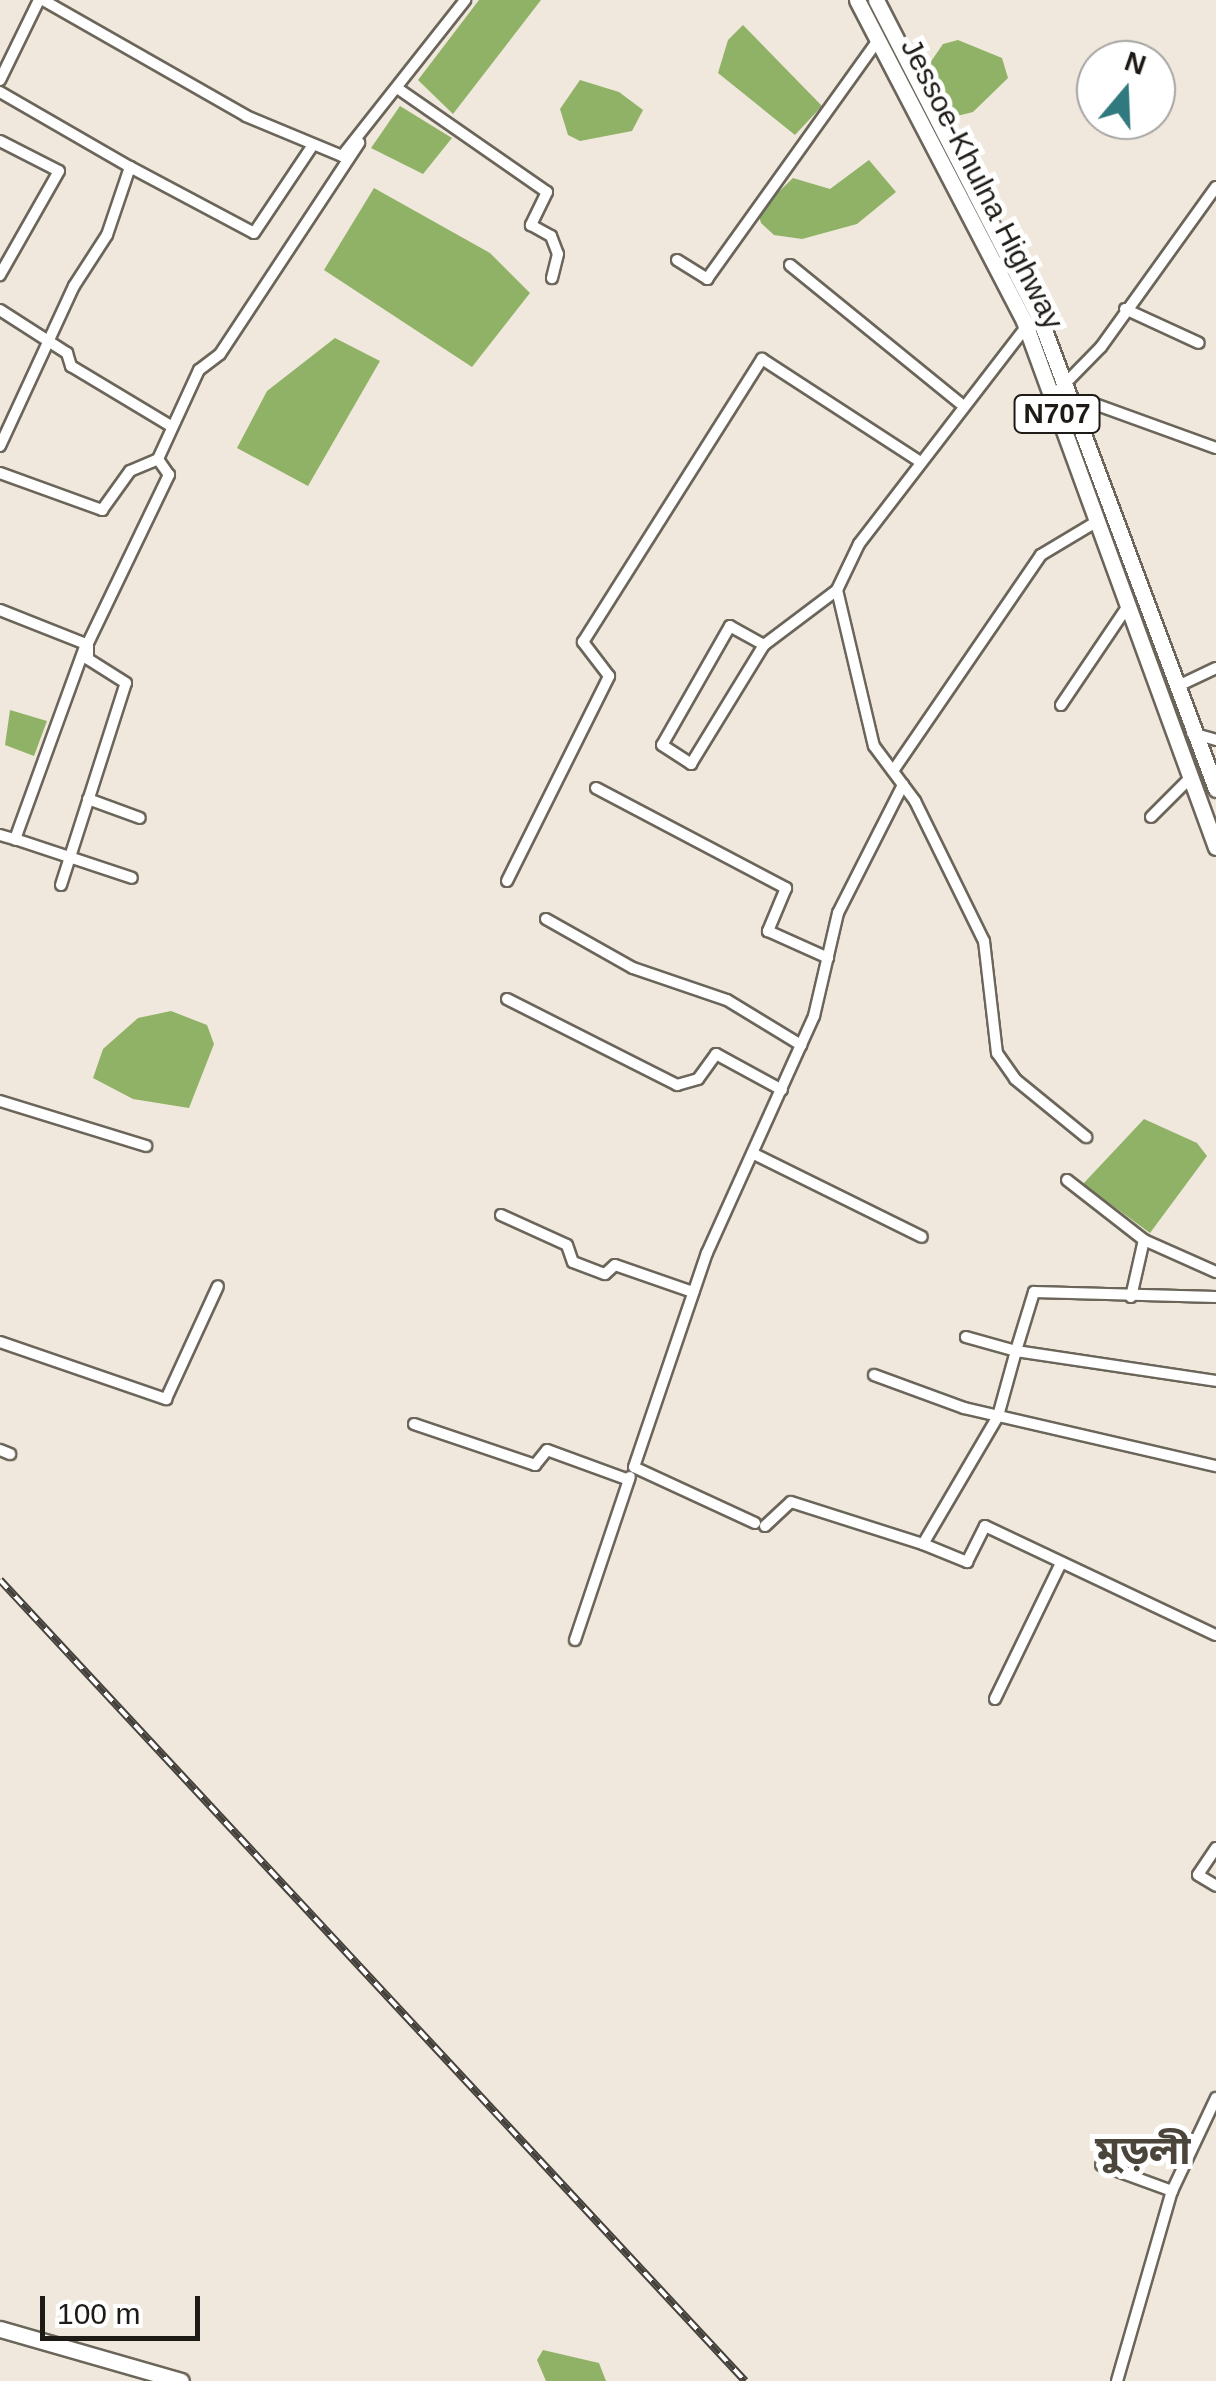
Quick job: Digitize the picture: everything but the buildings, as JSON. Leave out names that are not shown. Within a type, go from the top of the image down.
[{"type":"highway","name":"Jessoe-Khulna Highway","points":[[857,0],[1026,328],[1216,847]]},
{"type":"highway","name":"Jessoe-Khulna Highway","points":[[877,1],[992,214],[1067,385],[1175,687],[1216,789]]},
{"type":"highway","points":[[0,2329],[181,2381]]},
{"type":"street","points":[[0,80],[41,0],[311,148],[342,156],[359,143]]},
{"type":"street","points":[[0,473],[102,510],[130,471],[158,459],[199,370],[220,354],[359,143],[465,0]]},
{"type":"street","points":[[677,260],[706,280],[878,40]]},
{"type":"street","points":[[400,90],[546,192],[531,225],[551,236],[558,254],[552,278]]},
{"type":"street","points":[[0,92],[254,233],[311,148]]},
{"type":"street","points":[[0,140],[59,170],[0,276]]},
{"type":"street","points":[[0,446],[107,235],[130,167]]},
{"type":"street","points":[[1051,398],[1067,385],[1216,187]]},
{"type":"street","points":[[790,266],[960,403]]},
{"type":"street","points":[[1125,309],[1198,343]]},
{"type":"street","points":[[0,310],[50,341],[71,366],[171,426]]},
{"type":"street","points":[[764,644],[730,626],[662,745],[691,764],[764,644],[837,590],[960,403],[1026,328]]},
{"type":"street","points":[[507,881],[610,676],[584,642],[762,359],[920,461]]},
{"type":"street","points":[[1089,402],[1216,448]]},
{"type":"street","points":[[61,885],[126,683],[86,654],[169,475],[158,459]]},
{"type":"street","points":[[893,771],[1040,556],[1096,522]]},
{"type":"street","points":[[837,590],[866,726],[903,785],[984,941],[997,1053],[1015,1079],[1086,1138]]},
{"type":"street","points":[[1061,705],[1127,608]]},
{"type":"street","points":[[0,610],[86,644],[16,840]]},
{"type":"street","points":[[1175,687],[1216,668]]},
{"type":"street","points":[[1192,733],[1216,740]]},
{"type":"street","points":[[1151,816],[1190,778]]},
{"type":"street","points":[[575,1640],[692,1292],[802,1045],[838,913],[903,785]]},
{"type":"street","points":[[596,788],[786,888],[768,931],[828,958]]},
{"type":"street","points":[[88,800],[140,818]]},
{"type":"street","points":[[0,834],[132,878]]},
{"type":"street","points":[[546,919],[633,968],[727,1000],[802,1045]]},
{"type":"street","points":[[506,998],[676,1085],[698,1078],[716,1054],[782,1090]]},
{"type":"street","points":[[0,1102],[146,1146]]},
{"type":"street","points":[[754,1154],[922,1237]]},
{"type":"street","points":[[1067,1180],[1144,1240],[1216,1272]]},
{"type":"street","points":[[501,1215],[567,1245],[573,1262],[605,1274],[615,1265],[692,1292]]},
{"type":"street","points":[[1131,1297],[1144,1240]]},
{"type":"street","points":[[1,1343],[166,1398],[218,1286]]},
{"type":"street","points":[[922,1544],[998,1416],[1034,1292],[1216,1297]]},
{"type":"street","points":[[966,1337],[1016,1352],[1216,1381]]},
{"type":"street","points":[[874,1375],[998,1416],[1216,1466]]},
{"type":"street","points":[[414,1424],[536,1466],[547,1450],[629,1480]]},
{"type":"street","points":[[634,1467],[760,1524],[790,1502],[968,1562],[985,1526],[1216,1635]]},
{"type":"street","points":[[995,1699],[1061,1563]]},
{"type":"street","points":[[1216,1848],[1198,1875],[1216,1886]]},
{"type":"street","points":[[1117,2381],[1172,2191],[1216,2100]]},
{"type":"street","points":[[1101,2165],[1172,2191]]},
{"type":"shaded area","points":[[479,0],[541,0],[453,114],[418,80]]},
{"type":"shaded area","points":[[743,25],[822,106],[795,135],[718,73],[728,40]]},
{"type":"shaded area","points":[[958,40],[1002,58],[1008,78],[973,112],[953,117],[923,73],[943,44]]},
{"type":"shaded area","points":[[580,80],[619,92],[643,110],[632,131],[580,141],[568,135],[560,109]]},
{"type":"shaded area","points":[[400,106],[452,138],[423,174],[371,148]]},
{"type":"shaded area","points":[[869,160],[896,192],[857,224],[802,239],[774,235],[761,223],[758,212],[793,178],[830,189]]},
{"type":"shaded area","points":[[374,188],[490,253],[530,293],[472,367],[324,270]]},
{"type":"shaded area","points":[[335,338],[380,361],[308,486],[237,448],[267,391]]},
{"type":"shaded area","points":[[10,710],[47,721],[34,756],[5,745]]},
{"type":"shaded area","points":[[171,1011],[207,1025],[214,1044],[189,1108],[133,1099],[93,1078],[103,1049],[138,1018]]},
{"type":"shaded area","points":[[1144,1119],[1197,1143],[1207,1156],[1150,1233],[1083,1184]]},
{"type":"shaded area","points":[[543,2350],[599,2363],[606,2381],[546,2381],[537,2360]]},
{"type":"railway","points":[[0,1580],[745,2381]]},
{"type":"district","name":"মুড়লী","points":[[1143,2150]]}]
